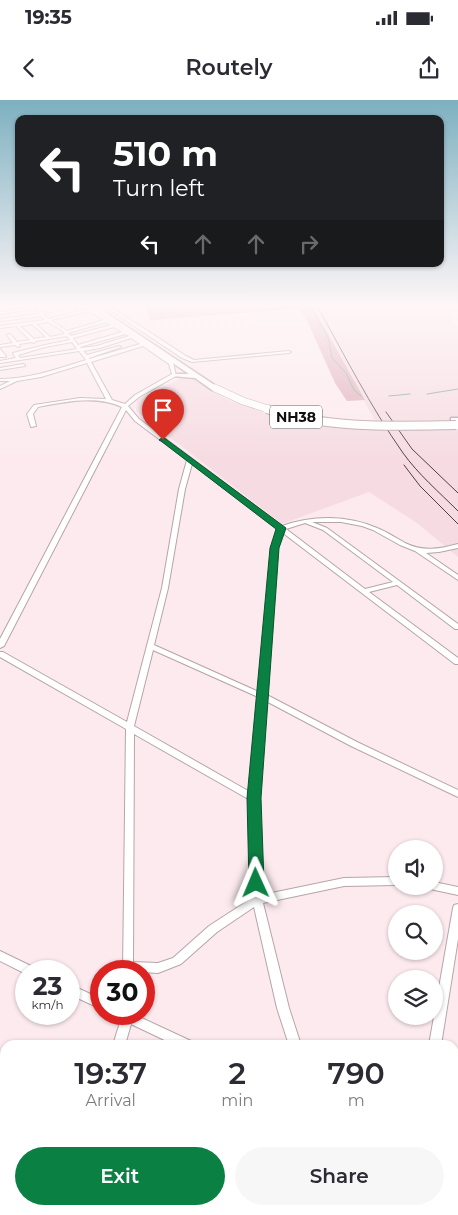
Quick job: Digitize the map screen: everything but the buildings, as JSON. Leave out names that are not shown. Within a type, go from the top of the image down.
[{"type":"highway","name":"NH38","points":[[167,356],[199,377],[255,406],[287,415],[326,422],[382,426],[458,425]]},
{"type":"highway","name":"NH38","points":[[176,356],[218,387],[261,403],[324,416],[381,420],[458,420]]},
{"type":"highway","points":[[174,375],[184,374],[199,377]]},
{"type":"street","points":[[0,362],[35,356]]},
{"type":"street","points":[[84,356],[110,401]]},
{"type":"street","points":[[0,380],[16,380],[39,376],[98,356]]},
{"type":"street","points":[[87,360],[101,356]]},
{"type":"street","points":[[0,646],[125,406],[138,396],[174,375],[171,363],[161,356]]},
{"type":"street","points":[[182,356],[194,361],[246,356]]},
{"type":"street","points":[[0,369],[23,365]]},
{"type":"street","points":[[0,388],[16,380]]},
{"type":"street","points":[[33,426],[30,414],[36,406],[69,401],[110,401],[125,406],[137,420],[458,662]]},
{"type":"street","points":[[129,960],[130,727],[152,646],[165,588],[182,490],[190,460]]},
{"type":"street","points":[[294,1040],[257,900],[254,798],[274,548],[281,528],[290,524],[328,520],[352,522],[374,528],[418,550],[458,578]]},
{"type":"street","points":[[307,522],[325,529],[458,627]]},
{"type":"street","points":[[418,550],[440,550],[458,546]]},
{"type":"street","points":[[364,591],[398,583]]},
{"type":"street","points":[[152,646],[262,696],[354,744],[458,794]]},
{"type":"street","points":[[0,654],[254,798]]},
{"type":"street","points":[[155,968],[177,961],[213,929],[257,900],[344,882],[388,881]]},
{"type":"street","points":[[443,888],[458,892]]},
{"type":"street","points":[[436,1040],[458,908]]},
{"type":"street","points":[[0,956],[15,963]]},
{"type":"street","points":[[120,1040],[123,1025]]},
{"type":"street","points":[[146,1025],[177,1040]]},
{"type":"shaded area","points":[[323,356],[340,356],[365,400],[347,401],[335,383]]},
{"type":"shaded area","points":[[339,356],[458,356],[458,557],[417,523],[369,492],[282,524],[136,411],[137,400],[184,377],[191,378],[230,401],[294,422],[380,430]]},
{"type":"waterway","points":[[332,356],[346,373],[354,390],[361,396]]},
{"type":"waterway","points":[[427,394],[458,389]]},
{"type":"waterway","points":[[389,396],[410,394]]},
{"type":"railway","points":[[345,356],[368,398],[403,453],[422,476],[458,511]]},
{"type":"railway","points":[[386,412],[412,449],[458,493]]},
{"type":"railway","points":[[404,465],[420,486],[458,524]]},
{"type":"route","points":[[163,440],[281,528],[274,548],[269,630],[254,798],[256,883]]}]
